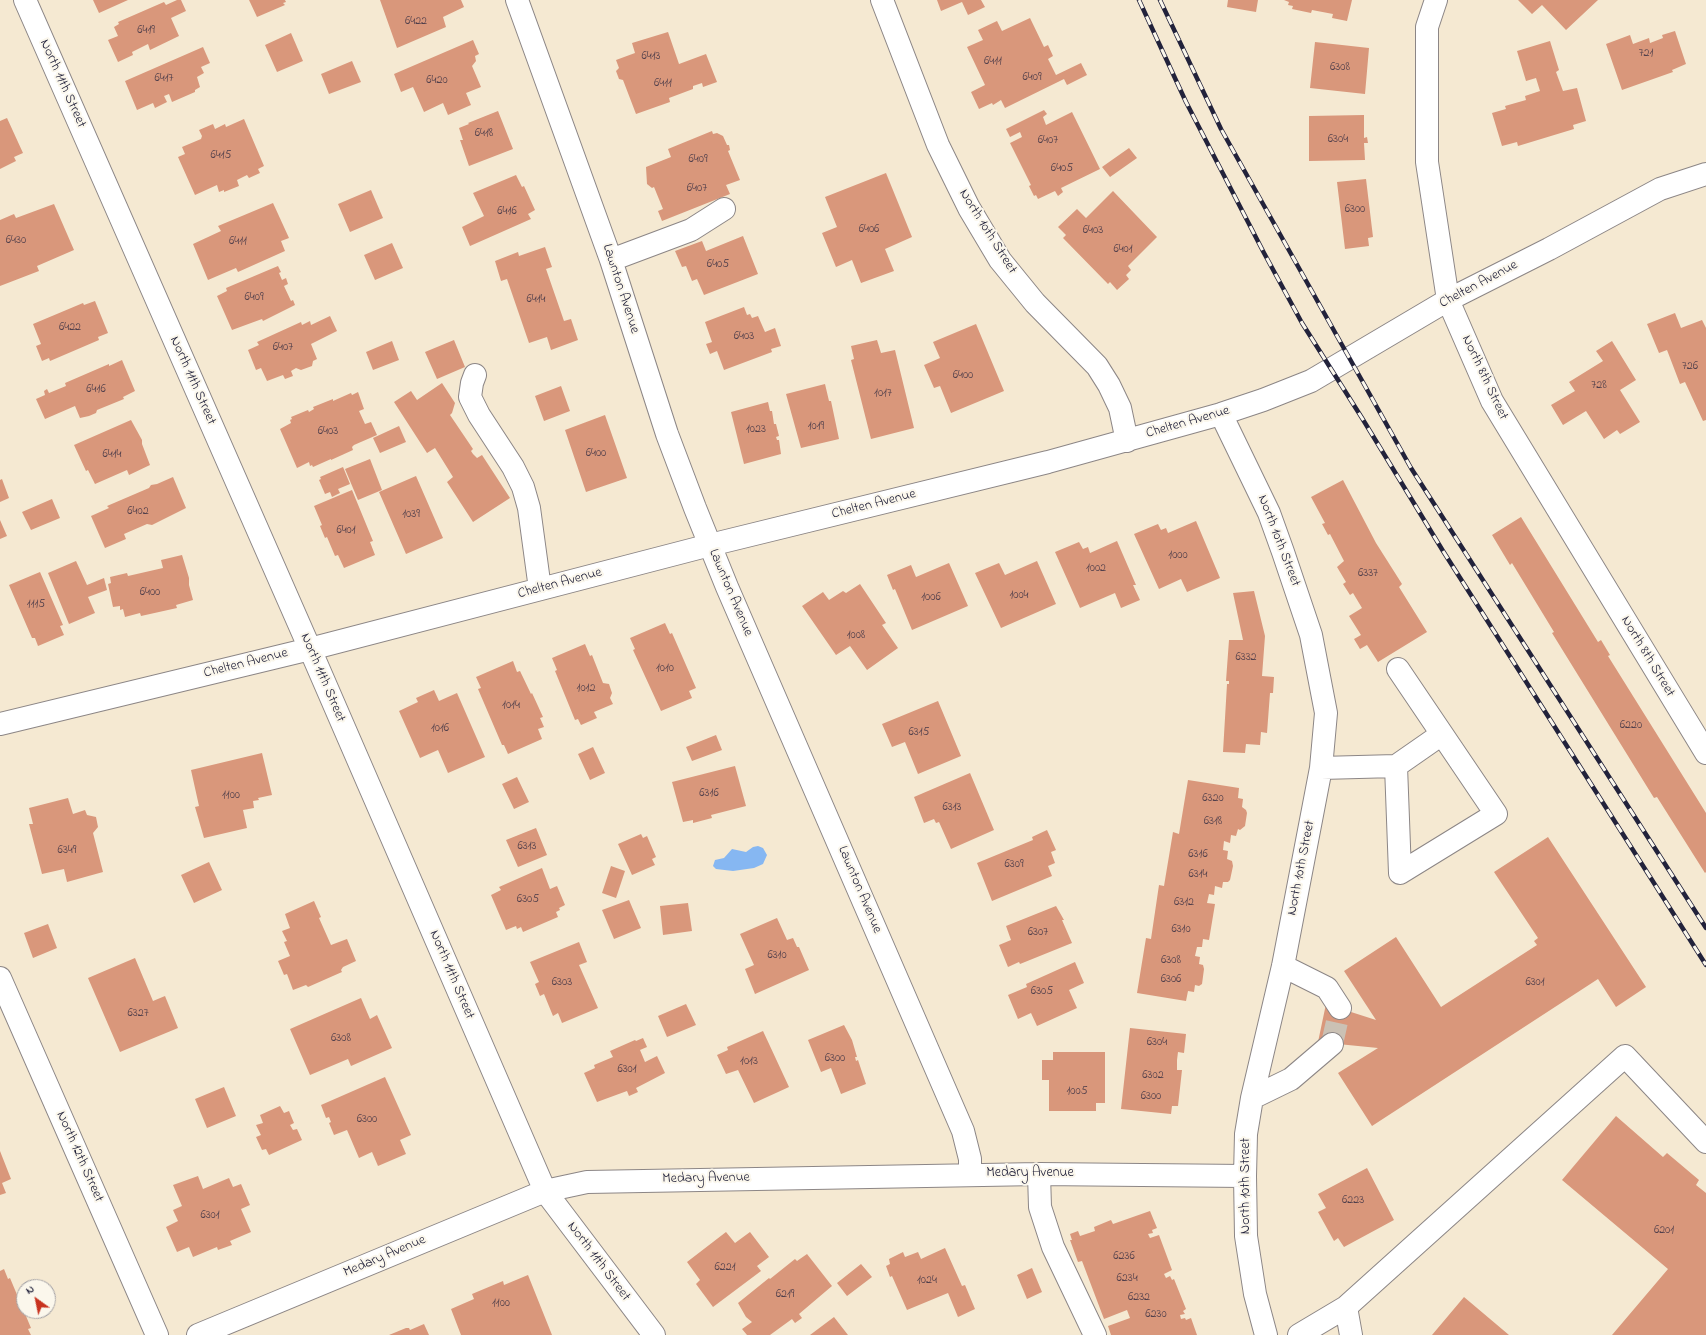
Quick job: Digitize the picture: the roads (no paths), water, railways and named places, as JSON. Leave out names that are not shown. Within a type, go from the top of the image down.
[{"type":"street","name":"North 11th Street","points":[[25,0],[310,649],[545,1191],[654,1335]]},
{"type":"street","name":"Lawnton Avenue","points":[[517,0],[611,260],[667,434],[710,545],[963,1131],[970,1159],[970,1174]]},
{"type":"street","name":"North 10th Street","points":[[882,0],[938,145],[969,208],[1000,260],[1035,303],[1097,366],[1109,385],[1120,408],[1128,441]]},
{"type":"street","name":"North 8th Street","points":[[1436,0],[1427,27],[1427,162],[1448,300],[1492,401],[1706,753]]},
{"type":"street","name":"Chelten Avenue","points":[[0,724],[310,649],[710,545],[1048,462],[1222,414],[1263,400],[1311,380],[1448,300],[1549,249],[1660,189],[1706,174]]},
{"type":"street","points":[[611,260],[691,230],[724,209]]},
{"type":"street","points":[[475,375],[470,397],[479,415],[513,468],[523,487],[530,508],[540,589]]},
{"type":"street","name":"North 10th Street","points":[[1222,414],[1269,513],[1311,635],[1326,713],[1321,768],[1283,966],[1252,1098],[1246,1134],[1246,1236],[1255,1294],[1266,1335]]},
{"type":"street","points":[[1396,766],[1400,873],[1496,814],[1398,669]]},
{"type":"street","points":[[1321,768],[1396,766],[1442,734]]},
{"type":"street","points":[[1283,966],[1327,988],[1340,1008]]},
{"type":"street","name":"North 12th Street","points":[[0,978],[157,1335]]},
{"type":"street","points":[[1252,1098],[1291,1079],[1332,1044]]},
{"type":"street","points":[[1298,1335],[1346,1307],[1625,1056],[1706,1142]]},
{"type":"street","name":"Medary Avenue","points":[[198,1335],[545,1191],[587,1182],[970,1174],[1245,1176]]},
{"type":"street","points":[[1039,1174],[1040,1207],[1053,1247],[1095,1335]]},
{"type":"street","points":[[1346,1307],[1352,1335]]},
{"type":"water","points":[[758,846],[763,848],[767,855],[763,864],[754,868],[733,871],[716,869],[713,866],[715,860],[724,858],[732,849],[746,852],[753,847]]},
{"type":"tunnel","points":[[1332,1044],[1340,1008]]},
{"type":"railway","points":[[1139,0],[1186,102],[1302,323],[1443,551],[1706,965]]},
{"type":"railway","points":[[1160,0],[1221,129],[1411,468],[1706,928]]}]
